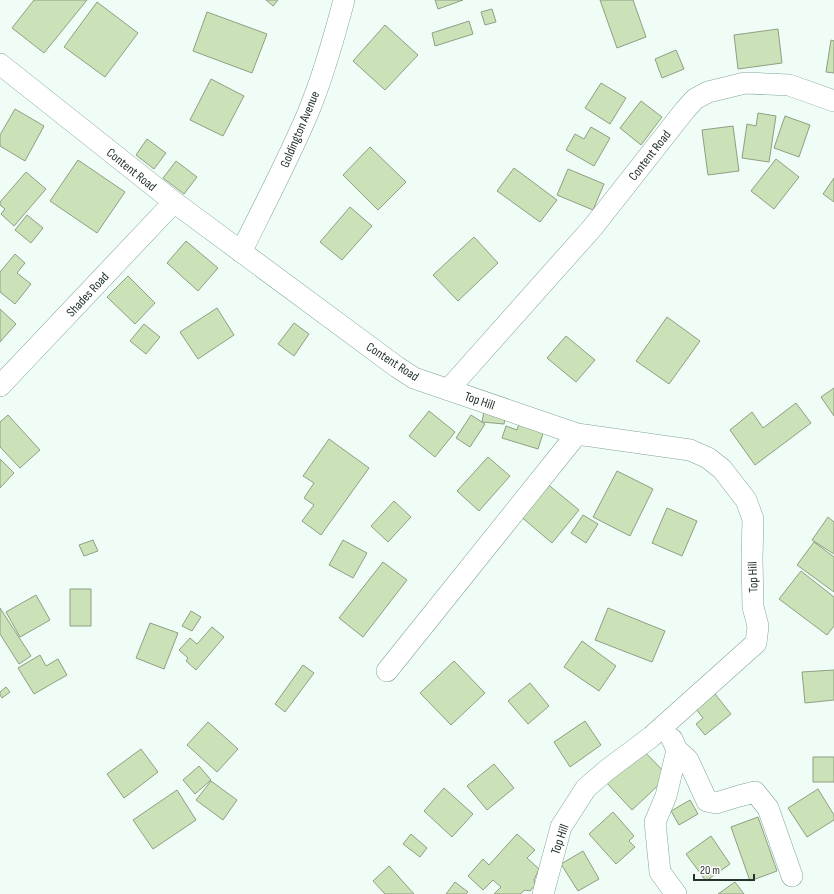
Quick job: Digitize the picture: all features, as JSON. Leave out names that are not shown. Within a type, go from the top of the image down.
[{"type":"street","name":"Goldington Avenue","points":[[242,252],[308,112],[335,35],[344,0]]},
{"type":"street","name":"Content Road","points":[[0,64],[174,202],[397,367],[414,378],[448,390],[593,227],[695,99],[708,92],[745,83],[789,85],[834,101]]},
{"type":"street","name":"Shades Road","points":[[0,386],[174,202]]},
{"type":"street","name":"Top Hill","points":[[448,390],[577,434],[690,450],[708,458],[722,469],[746,500],[753,519],[753,591],[754,607],[758,626],[756,643],[665,724],[586,788],[561,827],[543,894]]},
{"type":"street","points":[[387,671],[577,434]]},
{"type":"street","points":[[665,724],[678,750],[688,760],[707,801],[716,804],[755,792],[768,808],[792,876]]},
{"type":"street","points":[[676,894],[660,872],[655,822],[666,796],[678,750]]},
{"type":"building","points":[[34,0],[87,0],[44,53],[12,28]]},
{"type":"building","points":[[266,0],[278,0],[273,6]]},
{"type":"building","points":[[435,0],[463,0],[438,9]]},
{"type":"building","points":[[600,0],[633,0],[646,37],[617,48]]},
{"type":"building","points":[[97,2],[138,33],[105,77],[64,47]]},
{"type":"building","points":[[492,9],[496,22],[485,25],[481,12]]},
{"type":"building","points":[[207,12],[267,34],[252,73],[193,51]]},
{"type":"building","points":[[469,21],[473,34],[435,46],[432,33]]},
{"type":"building","points":[[385,25],[418,55],[385,90],[353,61]]},
{"type":"building","points":[[778,29],[782,63],[738,69],[734,35]]},
{"type":"building","points":[[831,40],[834,41],[834,73],[826,72]]},
{"type":"building","points":[[676,50],[684,69],[662,78],[655,59]]},
{"type":"building","points":[[211,79],[244,96],[223,136],[190,120]]},
{"type":"building","points":[[601,83],[626,98],[610,124],[585,108]]},
{"type":"building","points":[[641,101],[662,117],[641,145],[620,128]]},
{"type":"building","points":[[15,109],[44,126],[25,161],[0,146],[0,135]]},
{"type":"building","points":[[758,113],[776,116],[769,162],[742,158],[747,124],[756,126]]},
{"type":"building","points":[[785,116],[810,125],[799,157],[774,148]]},
{"type":"building","points":[[733,126],[739,171],[708,175],[702,130]]},
{"type":"building","points":[[591,127],[610,138],[594,166],[566,150],[575,134],[584,139]]},
{"type":"building","points":[[147,139],[166,153],[154,169],[136,155]]},
{"type":"building","points":[[370,147],[406,182],[378,210],[343,175]]},
{"type":"building","points":[[776,159],[799,177],[774,209],[751,191]]},
{"type":"building","points":[[78,160],[125,192],[97,233],[50,201]]},
{"type":"building","points":[[176,161],[197,177],[184,194],[163,178]]},
{"type":"building","points":[[514,168],[557,200],[540,222],[497,191]]},
{"type":"building","points":[[568,169],[604,184],[593,210],[557,195]]},
{"type":"building","points":[[26,172],[46,189],[14,226],[1,214],[5,209],[0,205],[0,202]]},
{"type":"building","points":[[834,178],[834,202],[823,194]]},
{"type":"building","points":[[350,207],[372,226],[342,260],[320,242]]},
{"type":"building","points":[[27,215],[43,228],[31,243],[15,230]]},
{"type":"building","points":[[474,237],[498,263],[458,301],[433,275]]},
{"type":"building","points":[[186,241],[218,268],[198,291],[167,263]]},
{"type":"building","points":[[15,254],[25,263],[17,273],[31,284],[15,304],[0,292],[0,272]]},
{"type":"building","points":[[128,276],[155,303],[135,324],[107,297]]},
{"type":"building","points":[[217,308],[234,335],[198,359],[180,332]]},
{"type":"building","points":[[0,309],[16,324],[0,342]]},
{"type":"building","points":[[667,317],[700,341],[669,384],[636,361]]},
{"type":"building","points":[[294,323],[309,334],[294,356],[278,344]]},
{"type":"building","points":[[144,324],[160,337],[146,354],[130,341]]},
{"type":"building","points":[[566,336],[595,360],[576,382],[547,358]]},
{"type":"building","points":[[834,388],[834,416],[821,397]]},
{"type":"building","points":[[796,403],[811,423],[755,465],[730,430],[752,412],[763,428]]},
{"type":"building","points":[[429,411],[455,432],[435,457],[409,436]]},
{"type":"building","points":[[484,411],[506,414],[504,424],[482,422]]},
{"type":"building","points":[[8,415],[40,450],[20,468],[0,447],[0,422]]},
{"type":"building","points":[[471,415],[485,424],[470,447],[456,438]]},
{"type":"building","points":[[521,417],[546,424],[538,449],[502,438],[506,426],[517,430]]},
{"type":"building","points":[[329,439],[369,468],[321,535],[302,521],[314,505],[304,498],[314,483],[303,476]]},
{"type":"building","points":[[488,457],[510,476],[479,511],[457,491]]},
{"type":"building","points":[[0,459],[14,473],[0,488]]},
{"type":"building","points":[[617,471],[653,489],[630,536],[593,517]]},
{"type":"building","points":[[545,482],[579,510],[552,543],[519,515]]},
{"type":"building","points":[[394,501],[411,517],[388,542],[371,526]]},
{"type":"building","points":[[667,508],[697,521],[682,556],[652,543]]},
{"type":"building","points":[[583,515],[598,524],[586,543],[571,533]]},
{"type":"building","points":[[828,517],[834,522],[834,554],[812,540]]},
{"type":"building","points":[[93,540],[98,551],[84,556],[79,545]]},
{"type":"building","points":[[343,540],[367,553],[353,578],[329,565]]},
{"type":"building","points":[[814,542],[834,557],[834,592],[797,565]]},
{"type":"building","points":[[383,562],[407,580],[363,637],[339,618]]},
{"type":"building","points":[[801,571],[834,597],[834,626],[827,635],[779,599]]},
{"type":"building","points":[[70,589],[91,589],[91,626],[70,626]]},
{"type":"building","points":[[36,595],[50,620],[20,637],[6,612]]},
{"type":"building","points":[[0,608],[31,656],[19,664],[0,634]]},
{"type":"building","points":[[608,608],[665,631],[652,662],[595,640]]},
{"type":"building","points":[[191,611],[201,617],[192,631],[182,626]]},
{"type":"building","points":[[150,623],[178,633],[164,669],[136,658]]},
{"type":"building","points":[[212,627],[224,637],[196,670],[186,661],[188,658],[179,650],[190,638],[197,644]]},
{"type":"building","points":[[582,641],[616,666],[599,691],[564,667]]},
{"type":"building","points":[[40,655],[46,666],[58,659],[67,675],[34,694],[18,668]]},
{"type":"building","points":[[454,661],[485,693],[451,725],[420,693]]},
{"type":"building","points":[[303,665],[314,673],[285,712],[275,704]]},
{"type":"building","points":[[834,670],[834,700],[805,703],[802,672]]},
{"type":"building","points":[[530,683],[549,706],[528,724],[508,701]]},
{"type":"building","points":[[6,687],[10,692],[2,698],[0,692]]},
{"type":"building","points":[[711,689],[731,714],[705,735],[696,724],[703,718],[692,704]]},
{"type":"building","points":[[585,721],[601,745],[570,767],[554,742]]},
{"type":"building","points":[[208,722],[238,749],[217,772],[187,745]]},
{"type":"building","points":[[640,747],[668,776],[632,810],[605,781]]},
{"type":"building","points":[[141,749],[158,772],[124,798],[107,774]]},
{"type":"building","points":[[813,757],[834,757],[834,782],[813,782]]},
{"type":"building","points":[[494,764],[514,788],[487,810],[467,786]]},
{"type":"building","points":[[199,766],[211,780],[195,794],[183,780]]},
{"type":"building","points":[[211,781],[237,800],[223,820],[196,800]]},
{"type":"building","points":[[444,788],[473,814],[452,837],[424,811]]},
{"type":"building","points":[[818,789],[834,815],[834,820],[807,837],[788,808]]},
{"type":"building","points":[[177,790],[196,820],[153,849],[133,820]]},
{"type":"building","points":[[690,800],[698,814],[679,825],[671,811]]},
{"type":"building","points":[[613,812],[634,836],[629,841],[635,847],[616,864],[589,834]]},
{"type":"building","points":[[758,817],[777,871],[750,881],[731,827]]},
{"type":"building","points":[[411,834],[427,848],[420,857],[403,844]]},
{"type":"building","points":[[517,834],[535,850],[527,858],[539,869],[534,880],[535,885],[530,891],[525,890],[520,894],[494,894],[501,887],[493,880],[483,890],[468,876],[483,859],[489,865]]},
{"type":"building","points":[[711,836],[730,864],[706,881],[686,854]]},
{"type":"building","points":[[583,851],[599,879],[578,891],[561,864]]},
{"type":"building","points":[[389,866],[414,894],[385,894],[373,881]]},
{"type":"building","points":[[455,882],[468,892],[466,894],[446,894]]},
{"type":"building","points":[[735,882],[744,894],[718,894]]}]
